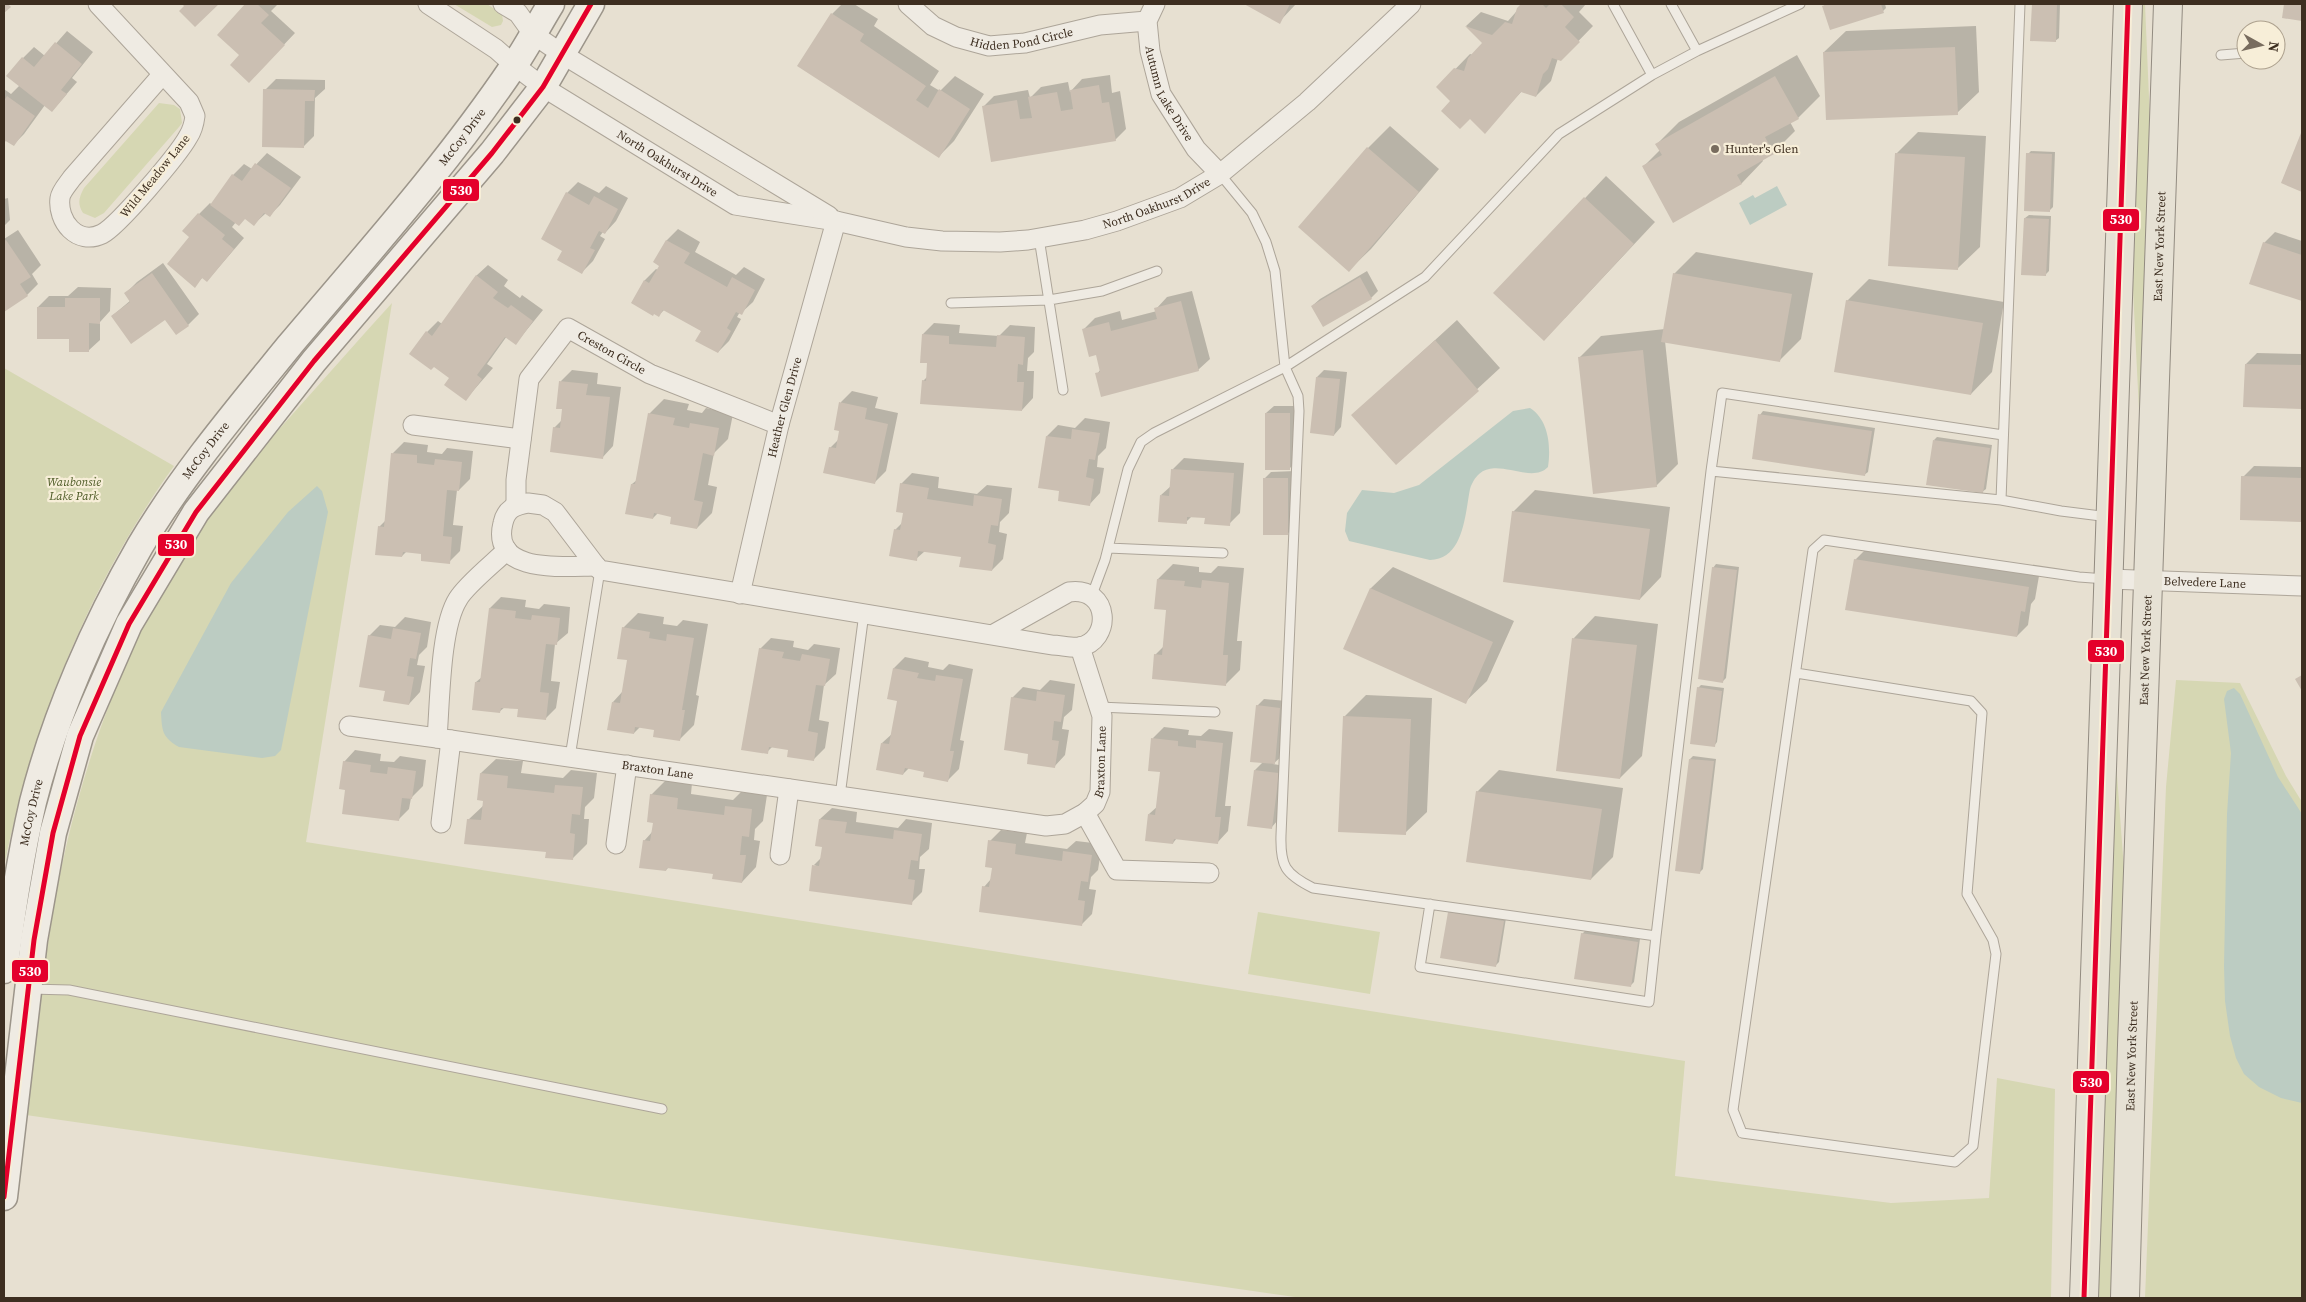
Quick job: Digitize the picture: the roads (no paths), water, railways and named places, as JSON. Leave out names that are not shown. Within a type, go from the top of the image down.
[{"type":"main road","points":[[2084,1298],[2128,4]]},
{"type":"main road","name":"East New York Street","points":[[2125,1298],[2168,4]]},
{"type":"street","name":"Wild Meadow Lane","points":[[98,4],[194,110],[194,122],[188,139],[117,223],[101,235],[83,237],[68,228],[60,210],[61,195],[72,178],[162,75]]},
{"type":"street","name":"North Oakhurst Drive","points":[[428,4],[496,49],[544,87],[735,205],[836,221],[906,237],[942,241],[1000,242],[1085,230],[1171,202],[1220,174],[1307,102],[1411,4]]},
{"type":"street","name":"North Oakhurst Drive","points":[[503,4],[518,13],[533,34],[562,54],[762,174],[836,221]]},
{"type":"street","name":"McCoy Drive","points":[[4,970],[16,881],[34,800],[60,720],[94,634],[141,545],[188,475],[246,399],[458,144],[514,65],[551,4]]},
{"type":"street","name":"McCoy Drive","points":[[4,1197],[34,940],[53,833],[80,736],[129,624],[196,512],[314,361],[492,153],[544,87],[591,4]]},
{"type":"street","name":"Hidden Pond Circle","points":[[908,4],[933,26],[956,37],[989,46],[1025,42],[1151,12]]},
{"type":"street","name":"Autumn Lake Drive","points":[[1151,12],[1152,57],[1161,94],[1196,150],[1220,174]]},
{"type":"street","name":"Heather Glen Drive","points":[[740,594],[778,425],[836,221]]},
{"type":"street","name":"Creston Circle","points":[[516,505],[521,439],[529,379],[568,328],[650,374],[778,425]]},
{"type":"street","points":[[413,425],[521,439]]},
{"type":"street","points":[[598,568],[555,512],[543,505],[528,503],[516,505],[505,514],[502,538],[507,550],[514,557],[526,563],[543,566],[598,568],[740,594],[1052,645],[1080,647],[1092,641],[1101,630],[1103,618],[1098,603],[1092,595],[1080,590],[1069,592],[994,634]]},
{"type":"street","points":[[441,823],[446,639],[450,617],[458,598],[507,550]]},
{"type":"street","name":"Belvedere Lane","points":[[2109,579],[2302,586]]},
{"type":"street","name":"Braxton Lane","points":[[349,726],[1046,826],[1065,824],[1085,813],[1095,804],[1100,792],[1102,716],[1080,647]]},
{"type":"street","points":[[616,844],[628,765]]},
{"type":"street","points":[[780,855],[789,789]]},
{"type":"street","name":"Braxton Lane","points":[[1085,813],[1117,870],[1209,873]]},
{"type":"lane","points":[[1613,4],[1652,74]]},
{"type":"lane","points":[[1671,4],[1697,51]]},
{"type":"lane","points":[[1092,595],[1108,548],[1128,469],[1141,442],[1154,432],[1284,367],[1425,276],[1559,134],[1652,74],[1697,51],[1800,4]]},
{"type":"lane","points":[[2001,500],[2020,4]]},
{"type":"lane","points":[[2221,55],[2236,54]]},
{"type":"lane","points":[[1220,174],[1252,213],[1266,242],[1275,271],[1284,367],[1298,396],[1299,411],[1280,856],[1287,872],[1313,888],[1656,936]]},
{"type":"lane","points":[[1039,238],[1063,390]]},
{"type":"lane","points":[[951,303],[1049,300],[1102,291],[1157,271]]},
{"type":"lane","points":[[1430,904],[1420,966],[1649,1002],[1722,393],[2003,435]]},
{"type":"lane","points":[[1712,471],[2001,500],[2061,511],[2110,517]]},
{"type":"lane","points":[[1796,673],[1971,701],[1982,712],[1968,894],[1994,940],[1996,954],[1973,1146],[1956,1162],[1742,1133],[1733,1110],[1813,550],[1824,540],[2079,577],[2109,579]]},
{"type":"lane","points":[[1108,548],[1223,554]]},
{"type":"lane","points":[[570,757],[598,568]]},
{"type":"lane","points":[[840,796],[864,613]]},
{"type":"lane","points":[[1099,707],[1214,712]]},
{"type":"lane","points":[[28,989],[70,990],[662,1109]]},
{"type":"place","name":"Hunter's Glen","points":[[1715,149]]},
{"type":"park label","name":"Waubonsie Lake Park","points":[[74,489]]}]
